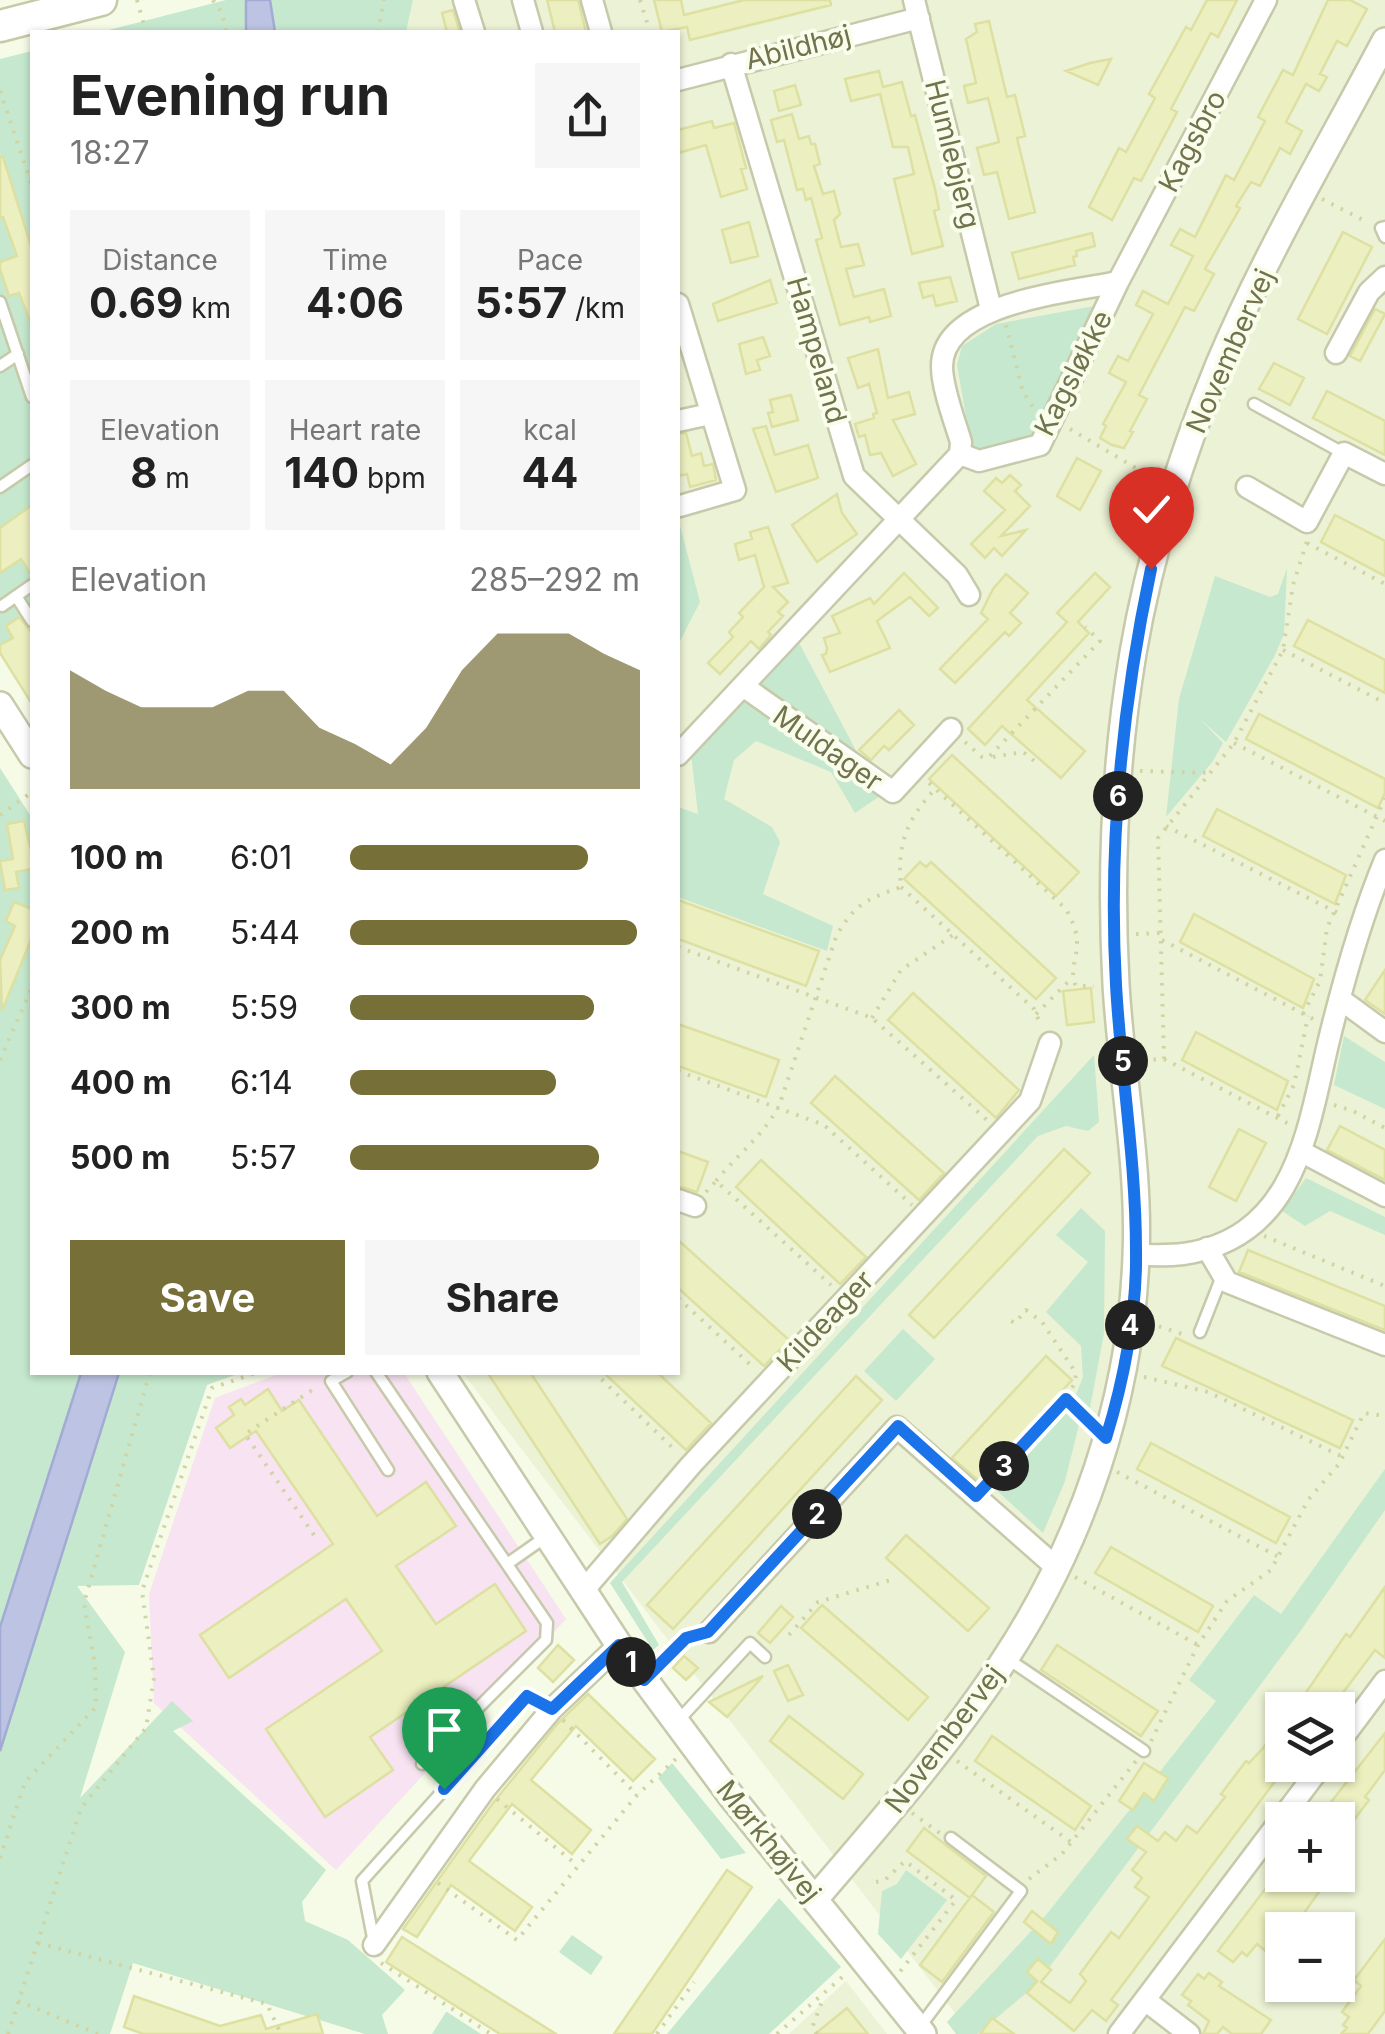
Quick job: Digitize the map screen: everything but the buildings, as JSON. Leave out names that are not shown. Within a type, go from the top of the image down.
[{"type":"main road","points":[[0,26],[101,0]]},
{"type":"street","points":[[464,0],[473,30]]},
{"type":"street","points":[[524,0],[532,30]]},
{"type":"street","points":[[592,0],[600,30]]},
{"type":"street","name":"Kagsbro","points":[[1118,282],[1266,0]]},
{"type":"street","name":"Abildhøj","points":[[680,79],[919,5]]},
{"type":"street","name":"Humlebjerg","points":[[919,5],[992,309]]},
{"type":"street","name":"Novembervej","points":[[815,1899],[1006,1658],[1057,1568],[1099,1465],[1121,1373],[1136,1255],[1116,984],[1114,862],[1119,771],[1133,653],[1177,477],[1218,366],[1385,41]]},
{"type":"street","name":"Hampeland","points":[[731,64],[854,476],[958,575],[969,595]]},
{"type":"street","points":[[1336,353],[1369,292],[1385,277]]},
{"type":"street","name":"Kagsløkke","points":[[1118,282],[1040,445],[979,461],[960,454],[961,442],[941,366],[949,342],[966,324],[992,309],[1118,282]]},
{"type":"street","points":[[680,311],[735,490],[680,506]]},
{"type":"street","points":[[680,421],[710,414]]},
{"type":"street","points":[[1247,487],[1308,522],[1344,453],[1385,474]]},
{"type":"street","points":[[901,521],[960,454]]},
{"type":"street","name":"Muldager","points":[[680,753],[901,521]]},
{"type":"street","name":"Muldager","points":[[743,686],[893,792],[951,729]]},
{"type":"street","points":[[0,705],[30,752]]},
{"type":"street","points":[[1136,1255],[1182,1254],[1207,1248],[1246,1228],[1278,1199],[1304,1143],[1340,999],[1383,869]]},
{"type":"street","points":[[1340,999],[1385,1032]]},
{"type":"street","name":"Kildeager","points":[[583,1592],[691,1465],[1030,1101],[1050,1044]]},
{"type":"street","points":[[1304,1143],[1385,1196]]},
{"type":"street","points":[[1207,1248],[1227,1282],[1385,1345]]},
{"type":"street","name":"Mørkhøjvej","points":[[442,1375],[644,1680],[921,2031]]},
{"type":"street","points":[[708,1632],[898,1426],[1057,1568]]},
{"type":"street","points":[[374,1945],[485,1789],[552,1709],[619,1645]]},
{"type":"street","points":[[1355,1721],[1385,1681]]},
{"type":"street","points":[[1118,2034],[1309,1782]]},
{"type":"street","points":[[1144,2000],[1189,2034]]},
{"type":"lane","points":[[1385,227],[1381,228],[1385,237]]},
{"type":"lane","points":[[0,302],[30,391]]},
{"type":"lane","points":[[0,366],[18,354]]},
{"type":"lane","points":[[1254,404],[1344,453]]},
{"type":"lane","points":[[0,487],[30,466]]},
{"type":"lane","points":[[2,606],[30,586]]},
{"type":"lane","points":[[16,596],[30,618]]},
{"type":"lane","points":[[1200,1332],[1223,1275]]},
{"type":"lane","points":[[341,1375],[330,1381],[388,1470]]},
{"type":"lane","points":[[378,1375],[547,1623],[546,1640],[422,1764]]},
{"type":"lane","points":[[507,1564],[547,1536]]},
{"type":"lane","points":[[684,1733],[750,1643],[765,1656]]},
{"type":"lane","points":[[1006,1658],[1144,1751]]},
{"type":"lane","points":[[374,1945],[362,1881],[527,1696],[552,1709]]},
{"type":"lane","points":[[921,2031],[1021,1891],[950,1838]]},
{"type":"path","points":[[136,0],[145,30]]},
{"type":"path","points":[[214,0],[226,30]]},
{"type":"path","points":[[378,30],[384,0]]},
{"type":"path","points":[[640,0],[649,30]]},
{"type":"path","points":[[0,91],[30,180]]},
{"type":"path","points":[[1307,190],[1356,217]]},
{"type":"path","points":[[1164,1059],[1158,838],[1234,743],[1283,650],[1292,585],[1306,544],[1308,522]]},
{"type":"path","points":[[1306,544],[1385,584]]},
{"type":"path","points":[[988,758],[1100,641],[1085,627]]},
{"type":"path","points":[[1283,650],[1385,703]]},
{"type":"path","points":[[951,729],[982,757],[1023,752],[1038,764]]},
{"type":"path","points":[[1234,743],[1385,821]]},
{"type":"path","points":[[913,771],[1066,909],[1076,928],[1072,978],[1036,1014]]},
{"type":"path","points":[[1119,771],[1210,773]]},
{"type":"path","points":[[934,789],[910,817],[898,861],[900,887],[1036,1014],[1050,1044]]},
{"type":"path","points":[[0,815],[30,793]]},
{"type":"path","points":[[1277,1118],[1294,1086],[1305,1015],[1320,981],[1327,928],[1385,798]]},
{"type":"path","points":[[1166,826],[1363,926]]},
{"type":"path","points":[[686,1203],[716,1181],[744,1147],[768,1126],[847,916],[867,899],[900,887]]},
{"type":"path","points":[[1115,934],[1162,937],[1332,1029]]},
{"type":"path","points":[[872,1018],[901,970],[953,935]]},
{"type":"path","points":[[680,949],[872,1018],[1001,1132]]},
{"type":"path","points":[[1072,978],[1076,986],[1116,984]]},
{"type":"path","points":[[0,1060],[30,992]]},
{"type":"path","points":[[1123,1061],[1164,1059],[1277,1118],[1304,1143]]},
{"type":"path","points":[[680,1072],[824,1125],[923,1216]]},
{"type":"path","points":[[1315,1100],[1353,1111],[1385,1128]]},
{"type":"path","points":[[716,1181],[846,1298]]},
{"type":"path","points":[[1246,1228],[1385,1286]]},
{"type":"path","points":[[680,1300],[768,1382]]},
{"type":"path","points":[[976,1496],[1066,1399],[1076,1383],[1076,1373],[1042,1322],[1026,1310],[1014,1323],[1010,1321]]},
{"type":"path","points":[[1130,1316],[1195,1338],[1200,1332]]},
{"type":"path","points":[[1121,1373],[1208,1392],[1343,1457]]},
{"type":"path","points":[[0,1858],[25,1782],[96,1707],[95,1665],[84,1603],[149,1375]]},
{"type":"path","points":[[8,2034],[81,1808],[146,1728],[154,1678],[142,1591],[212,1388],[249,1375]]},
{"type":"path","points":[[597,1375],[691,1465]]},
{"type":"path","points":[[314,1535],[245,1434],[330,1381]]},
{"type":"path","points":[[1066,1399],[1106,1438]]},
{"type":"path","points":[[1021,1891],[1033,1873],[1062,1854],[1144,1751],[1198,1645],[1227,1602],[1271,1570],[1308,1500],[1343,1457],[1364,1413],[1385,1416]]},
{"type":"path","points":[[1099,1465],[1278,1557]]},
{"type":"path","points":[[1057,1568],[1198,1645]]},
{"type":"path","points":[[789,1635],[818,1602],[894,1579]]},
{"type":"path","points":[[644,1680],[686,1638],[708,1632]]},
{"type":"path","points":[[552,1709],[638,1795]]},
{"type":"path","points":[[424,1874],[517,1940],[638,1795],[684,1733]]},
{"type":"path","points":[[938,1748],[1071,1842]]},
{"type":"path","points":[[485,1789],[578,1866]]},
{"type":"path","points":[[896,1801],[950,1838]]},
{"type":"path","points":[[876,1882],[894,1874],[905,1862],[956,1900],[887,1988]]},
{"type":"path","points":[[38,1944],[267,2004],[281,2034]]},
{"type":"path","points":[[374,1945],[374,1958],[491,2034]]},
{"type":"path","points":[[778,2034],[863,1960]]},
{"type":"path","points":[[656,2034],[694,1982]]},
{"type":"path","points":[[816,2034],[812,2028],[826,1992]]},
{"type":"path","points":[[18,2002],[98,2034]]},
{"type":"shaded area","points":[[226,0],[413,0],[406,30],[109,30]]},
{"type":"shaded area","points":[[413,0],[1385,0],[1385,2034],[971,2034],[465,1375],[680,1375],[680,30],[406,30]]},
{"type":"shaded area","points":[[30,52],[30,696],[0,650],[0,59]]},
{"type":"shaded area","points":[[1100,305],[1034,437],[979,454],[971,445],[957,365],[962,346],[996,324]]},
{"type":"shaded area","points":[[680,526],[700,602],[680,641]]},
{"type":"shaded area","points":[[1287,568],[1284,634],[1274,657],[1226,742],[1201,720],[1223,743],[1213,761],[1166,817],[1179,699],[1215,576],[1270,597],[1278,594]]},
{"type":"shaded area","points":[[798,641],[880,796],[855,813],[831,772],[756,741],[734,760],[724,799],[772,827],[780,842],[763,894],[833,926],[827,951],[680,898],[680,808],[698,814],[691,754]]},
{"type":"shaded area","points":[[0,768],[30,815],[30,1375],[234,1375],[207,1385],[139,1585],[77,1586],[125,1652],[80,1798],[172,1701],[193,1721],[173,1731],[326,1870],[302,1902],[305,1921],[348,1940],[405,1990],[382,2015],[388,2034],[365,2034],[133,1963],[110,2034],[0,2034]]},
{"type":"shaded area","points":[[1344,1036],[1385,1062],[1385,1109],[1334,1085]]},
{"type":"shaded area","points":[[1094,1055],[1099,1122],[1088,1131],[1066,1126],[1038,1136],[622,1582],[659,1645],[653,1650],[610,1583]]},
{"type":"shaded area","points":[[1306,1178],[1385,1217],[1385,1235],[1330,1211],[1305,1226],[1282,1211]]},
{"type":"shaded area","points":[[1081,1208],[1105,1231],[1104,1333],[1090,1408],[1073,1402],[1083,1377],[1081,1346],[1046,1312],[1088,1262],[1056,1235]]},
{"type":"shaded area","points":[[903,1329],[935,1359],[896,1401],[864,1371]]},
{"type":"shaded area","points":[[276,1375],[405,1375],[566,1619],[336,1870],[154,1703],[149,1594],[215,1398]]},
{"type":"shaded area","points":[[1064,1405],[1081,1417],[1065,1481],[1043,1533],[990,1484]]},
{"type":"shaded area","points":[[1385,1469],[1385,1510],[1299,1633],[1036,1985],[977,2034],[956,2034],[947,2022],[1046,1915],[1216,1701],[1189,1680],[1254,1595],[1281,1614]]},
{"type":"shaded area","points":[[672,1763],[746,1853],[721,1859],[658,1778]]},
{"type":"shaded area","points":[[906,1870],[947,1900],[901,1959],[878,1934],[882,1891],[897,1884]]},
{"type":"shaded area","points":[[779,1898],[841,1967],[769,2034],[667,2034]]},
{"type":"shaded area","points":[[572,1935],[603,1957],[591,1975],[559,1952]]},
{"type":"shaded area","points":[[846,1981],[887,2034],[789,2034]]},
{"type":"shaded area","points":[[447,2012],[481,2034],[432,2034]]},
{"type":"water","points":[[246,0],[270,0],[275,30],[246,30]]},
{"type":"water","points":[[80,1375],[118,1375],[0,1751],[0,1627]]},
{"type":"route","points":[[444,1789],[527,1696],[552,1709],[619,1645],[644,1680],[686,1638],[708,1632],[898,1426],[976,1496],[1066,1399],[1106,1438],[1129,1329],[1136,1255],[1116,984],[1114,862],[1119,766],[1133,653],[1151,569]]}]
